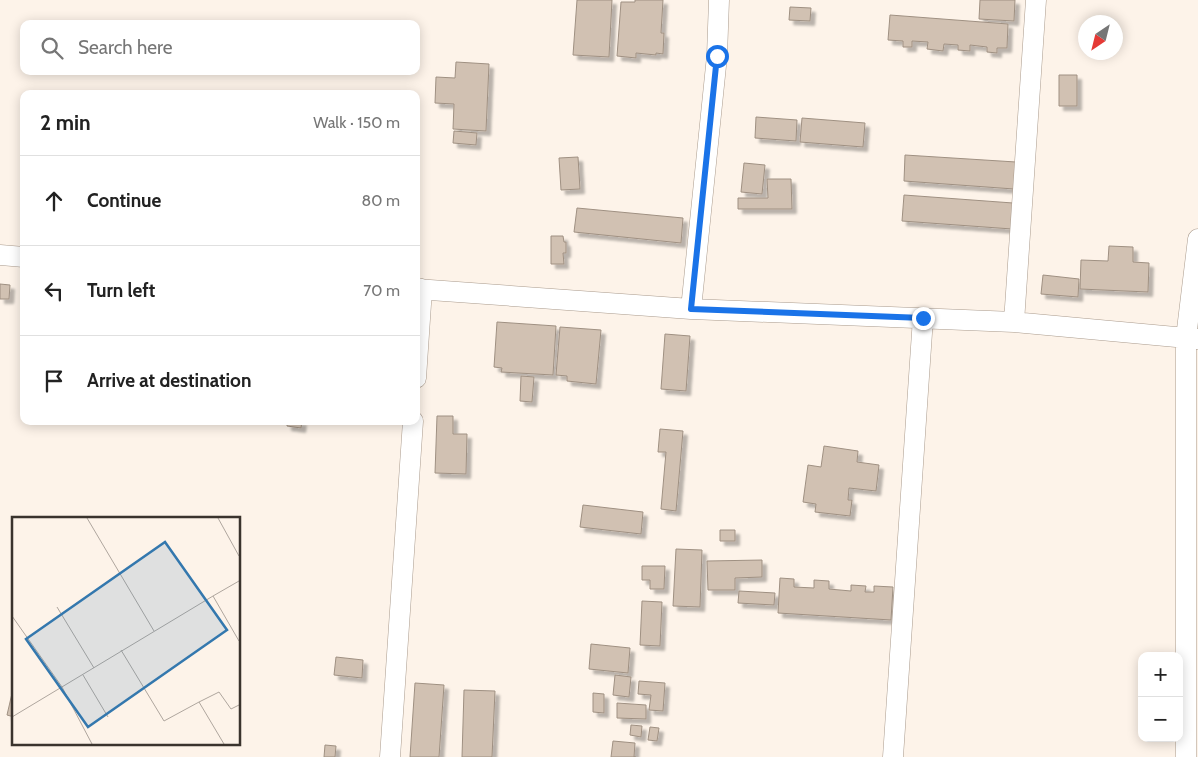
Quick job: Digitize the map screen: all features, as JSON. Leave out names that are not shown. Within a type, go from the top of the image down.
[{"type":"street","points":[[691,309],[717,56],[719,0]]},
{"type":"street","points":[[1014,322],[1036,0]]},
{"type":"street","points":[[1186,757],[1192,338],[1198,239]]},
{"type":"street","points":[[0,255],[20,257]]},
{"type":"street","points":[[420,289],[691,309],[1014,322],[1192,338]]},
{"type":"street","points":[[893,757],[923,318]]},
{"type":"street","points":[[390,757],[413,425]]},
{"type":"building","points":[[577,0],[612,0],[609,57],[573,55]]},
{"type":"building","points":[[635,0],[663,0],[661,33],[664,33],[663,54],[636,53],[636,58],[617,56],[621,2],[635,2]]},
{"type":"building","points":[[980,0],[1015,0],[1014,21],[979,19]]},
{"type":"building","points":[[790,7],[811,8],[810,21],[789,20]]},
{"type":"building","points":[[890,15],[1008,24],[1007,48],[997,48],[997,53],[987,52],[987,47],[970,45],[970,51],[958,50],[958,45],[944,44],[943,51],[927,49],[928,42],[912,41],[912,47],[903,47],[903,41],[888,40]]},
{"type":"building","points":[[456,62],[489,64],[486,131],[453,129],[454,104],[435,103],[436,77],[455,78]]},
{"type":"building","points":[[1059,75],[1077,75],[1077,106],[1059,106]]},
{"type":"building","points":[[756,117],[797,120],[796,141],[755,138]]},
{"type":"building","points":[[802,118],[865,123],[863,147],[800,142]]},
{"type":"building","points":[[454,131],[477,133],[476,145],[453,143]]},
{"type":"building","points":[[905,155],[1016,162],[1014,189],[904,181]]},
{"type":"building","points":[[578,157],[580,189],[561,190],[559,158]]},
{"type":"building","points":[[744,163],[765,165],[762,194],[741,192]]},
{"type":"building","points":[[767,179],[791,179],[792,209],[738,209],[738,198],[768,198]]},
{"type":"building","points":[[904,195],[1013,203],[1012,229],[902,221]]},
{"type":"building","points":[[577,208],[683,218],[681,243],[574,232]]},
{"type":"building","points":[[551,236],[563,236],[564,242],[566,242],[566,253],[563,253],[564,264],[551,264]]},
{"type":"building","points":[[1109,246],[1133,247],[1133,262],[1149,263],[1148,292],[1080,289],[1081,260],[1108,261]]},
{"type":"building","points":[[1043,275],[1079,279],[1078,297],[1041,294]]},
{"type":"building","points":[[0,284],[10,285],[9,299],[0,299]]},
{"type":"building","points":[[497,322],[556,326],[553,375],[501,372],[502,368],[494,367]]},
{"type":"building","points":[[560,327],[601,330],[596,384],[567,381],[567,376],[556,375]]},
{"type":"building","points":[[665,334],[690,336],[686,391],[661,389]]},
{"type":"building","points":[[521,376],[534,377],[532,402],[520,401]]},
{"type":"building","points":[[437,416],[453,416],[453,434],[467,434],[466,474],[435,473]]},
{"type":"building","points":[[287,425],[301,425],[301,428]]},
{"type":"building","points":[[660,429],[683,431],[676,511],[661,509],[666,452],[658,452]]},
{"type":"building","points":[[824,446],[858,451],[857,462],[879,465],[876,491],[849,488],[848,500],[852,500],[850,516],[815,512],[816,504],[803,502],[808,465],[821,467]]},
{"type":"building","points":[[583,505],[643,512],[641,534],[580,527]]},
{"type":"building","points":[[720,530],[735,530],[735,541],[720,541]]},
{"type":"building","points":[[676,549],[702,550],[700,607],[673,606]]},
{"type":"building","points":[[762,560],[762,577],[735,578],[735,590],[708,590],[707,561]]},
{"type":"building","points":[[642,566],[665,566],[664,589],[650,589],[650,580],[642,580]]},
{"type":"building","points":[[780,578],[794,579],[794,587],[814,588],[814,580],[829,581],[829,589],[851,591],[851,585],[866,586],[865,592],[874,592],[874,586],[893,587],[891,620],[778,613]]},
{"type":"building","points":[[739,591],[775,593],[774,605],[738,603]]},
{"type":"building","points":[[642,601],[662,602],[660,646],[640,645]]},
{"type":"building","points":[[591,644],[630,648],[628,673],[589,669]]},
{"type":"building","points":[[336,657],[363,660],[362,678],[334,675]]},
{"type":"building","points":[[615,675],[631,677],[629,697],[613,695]]},
{"type":"building","points":[[639,681],[665,683],[663,711],[649,710],[651,695],[638,694]]},
{"type":"building","points":[[415,683],[444,685],[439,757],[410,757]]},
{"type":"building","points":[[464,690],[495,691],[492,757],[462,757]]},
{"type":"building","points":[[12,693],[12,716],[7,715]]},
{"type":"building","points":[[593,693],[604,694],[604,713],[593,712]]},
{"type":"building","points":[[617,703],[646,705],[646,719],[617,718]]},
{"type":"building","points":[[631,725],[642,726],[641,737],[630,735]]},
{"type":"building","points":[[650,727],[659,728],[657,741],[648,740]]},
{"type":"building","points":[[613,741],[635,743],[634,757],[611,757]]},
{"type":"building","points":[[325,745],[336,746],[335,757],[324,757]]},
{"type":"route","points":[[717,56],[691,309],[923,318]]}]
